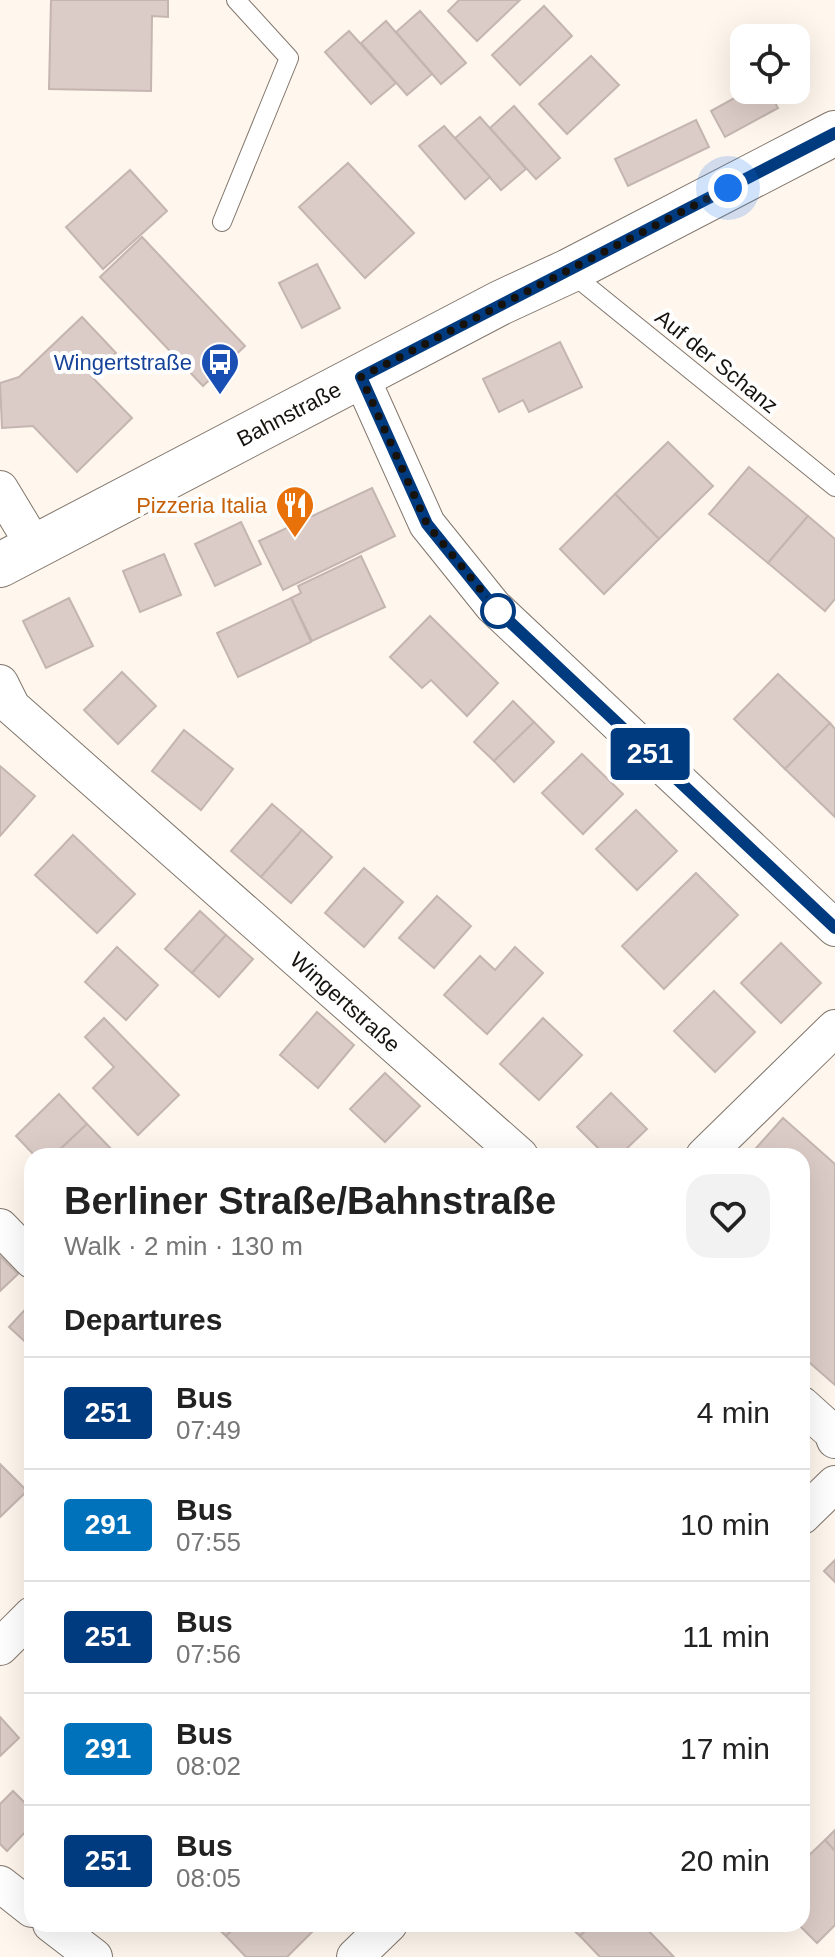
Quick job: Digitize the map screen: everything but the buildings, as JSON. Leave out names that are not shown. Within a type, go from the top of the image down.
[{"type":"main road","name":"Bahnstraße","points":[[18,556],[486,310],[569,271],[835,133]]},
{"type":"street","points":[[361,377],[427,524],[493,606],[835,928]]},
{"type":"street","points":[[0,489],[18,556]]},
{"type":"street","name":"Wingertstraße","points":[[0,683],[12,707],[508,1148]]},
{"type":"street","points":[[712,1148],[835,1028]]},
{"type":"street","points":[[0,1227],[24,1252]]},
{"type":"street","points":[[810,1412],[832,1432],[835,1440]]},
{"type":"street","points":[[810,1508],[835,1484]]},
{"type":"street","points":[[0,1647],[24,1623]]},
{"type":"street","points":[[0,1884],[24,1903]]},
{"type":"street","points":[[61,1932],[94,1957]]},
{"type":"street","points":[[355,1957],[381,1932]]},
{"type":"lane","points":[[222,222],[289,58],[236,0]]},
{"type":"lane","name":"Auf der Schanz","points":[[569,271],[835,487]]},
{"type":"bus line","name":"251","points":[[835,133],[361,377],[427,524],[493,606],[835,928]]},
{"type":"place","name":"Wingertstraße","points":[[220,396]]},
{"type":"place","name":"Pizzeria Italia","points":[[295,539]]},
{"type":"route","points":[[498,611],[427,524],[361,377],[728,188]]}]
